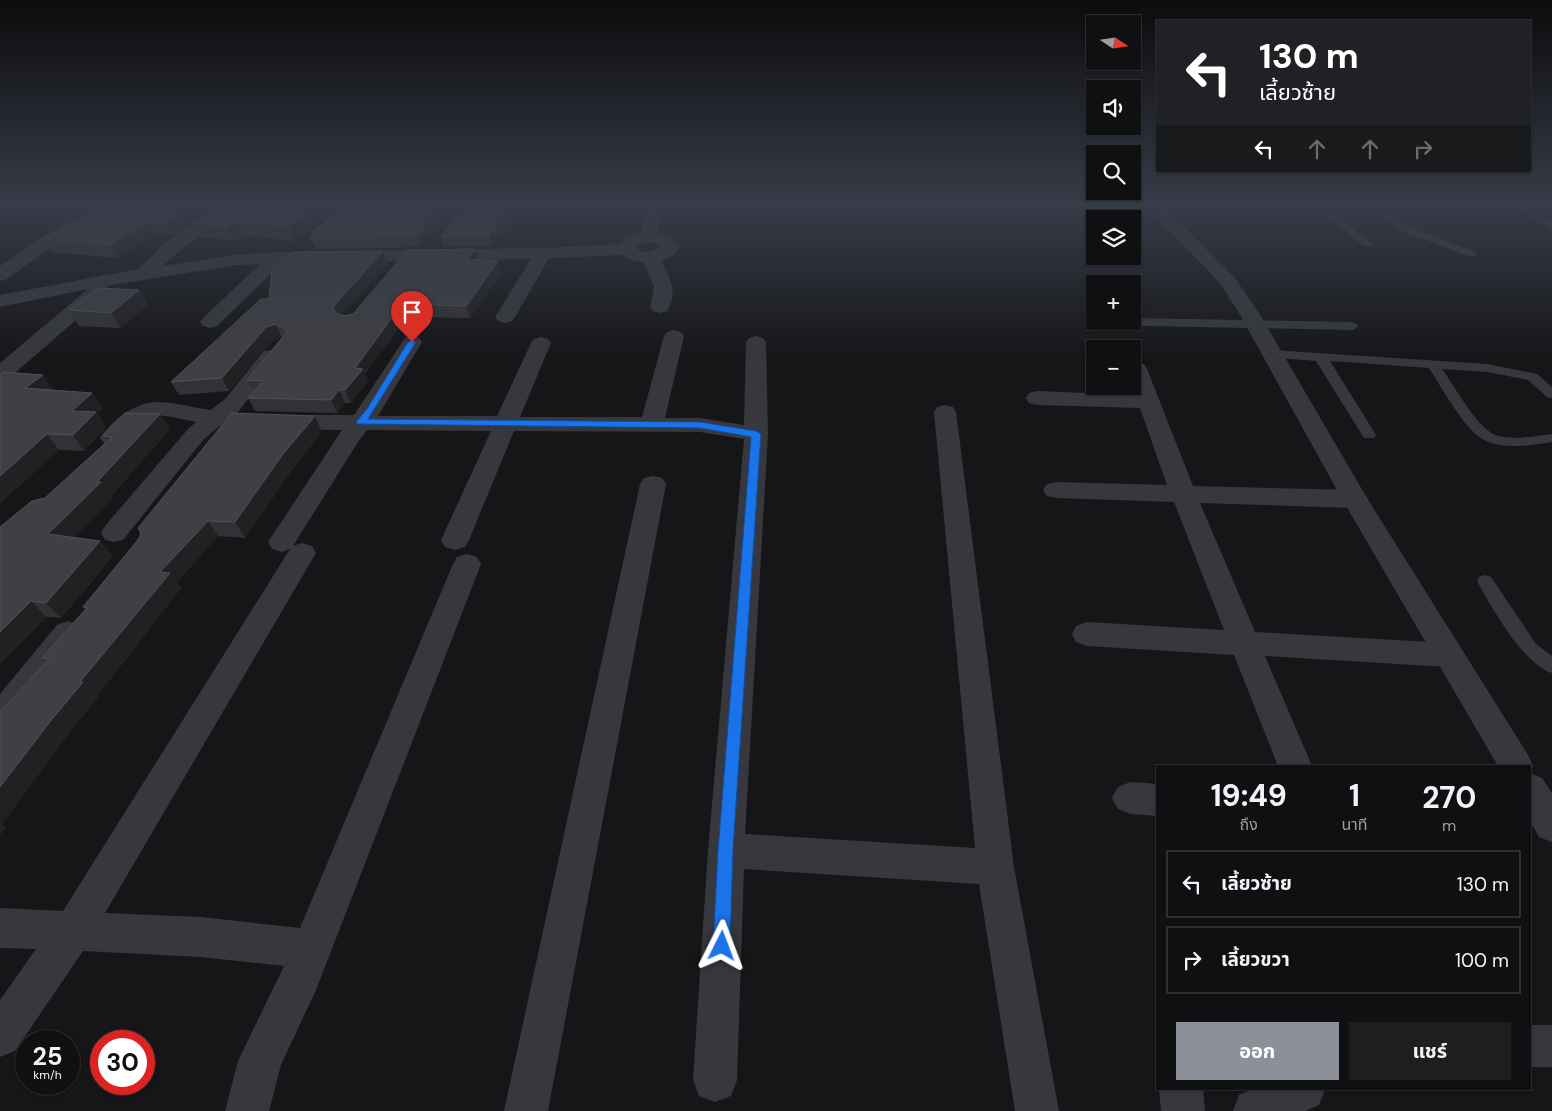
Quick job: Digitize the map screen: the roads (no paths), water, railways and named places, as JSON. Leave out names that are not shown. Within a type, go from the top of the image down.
[{"type":"street","points":[[0,274],[28,255]]},
{"type":"street","points":[[145,273],[163,255]]},
{"type":"street","points":[[210,322],[286,255]]},
{"type":"street","points":[[394,270],[406,255]]},
{"type":"street","points":[[0,301],[145,273],[236,260],[283,257],[435,255]]},
{"type":"street","points":[[505,317],[542,255]]},
{"type":"street","points":[[632,255],[651,258],[663,255]]},
{"type":"street","points":[[1201,255],[1228,282],[1255,325],[1355,499],[1448,655],[1519,765]]},
{"type":"street","points":[[651,258],[664,286],[660,307]]},
{"type":"street","points":[[0,374],[112,279]]},
{"type":"street","points":[[652,424],[674,336]]},
{"type":"street","points":[[0,1036],[73,931],[292,547],[348,438],[371,410],[412,342]]},
{"type":"street","points":[[715,1080],[726,850],[756,434],[756,342]]},
{"type":"street","points":[[247,1111],[260,1060],[295,990],[461,552],[506,423],[541,344]]},
{"type":"street","points":[[114,533],[196,434],[233,404],[281,345]]},
{"type":"street","points":[[1141,382],[1183,493],[1295,765]]},
{"type":"street","points":[[1036,398],[1149,402]]},
{"type":"street","points":[[94,458],[126,422],[143,412],[156,409],[216,418],[268,422],[700,425],[756,434]]},
{"type":"street","points":[[945,412],[995,867],[1037,1111]]},
{"type":"street","points":[[526,1111],[652,484]]},
{"type":"street","points":[[1056,490],[1355,499]]},
{"type":"street","points":[[0,718],[87,610]]},
{"type":"street","points":[[1087,634],[1448,655]]},
{"type":"street","points":[[1533,786],[1552,825]]},
{"type":"street","points":[[726,850],[995,867]]},
{"type":"street","points":[[0,928],[201,937],[311,949]]},
{"type":"street","points":[[1531,1046],[1552,1046]]},
{"type":"street","points":[[1181,1090],[1183,1111]]},
{"type":"street","points":[[1255,1111],[1301,1090]]},
{"type":"lane","points":[[1141,322],[1352,326]]},
{"type":"lane","points":[[1272,354],[1487,368],[1532,377],[1552,394]]},
{"type":"lane","points":[[1320,356],[1369,435]]},
{"type":"lane","points":[[1433,364],[1468,416],[1489,438],[1516,442],[1552,438]]},
{"type":"lane","points":[[1485,581],[1530,650],[1552,666]]}]
